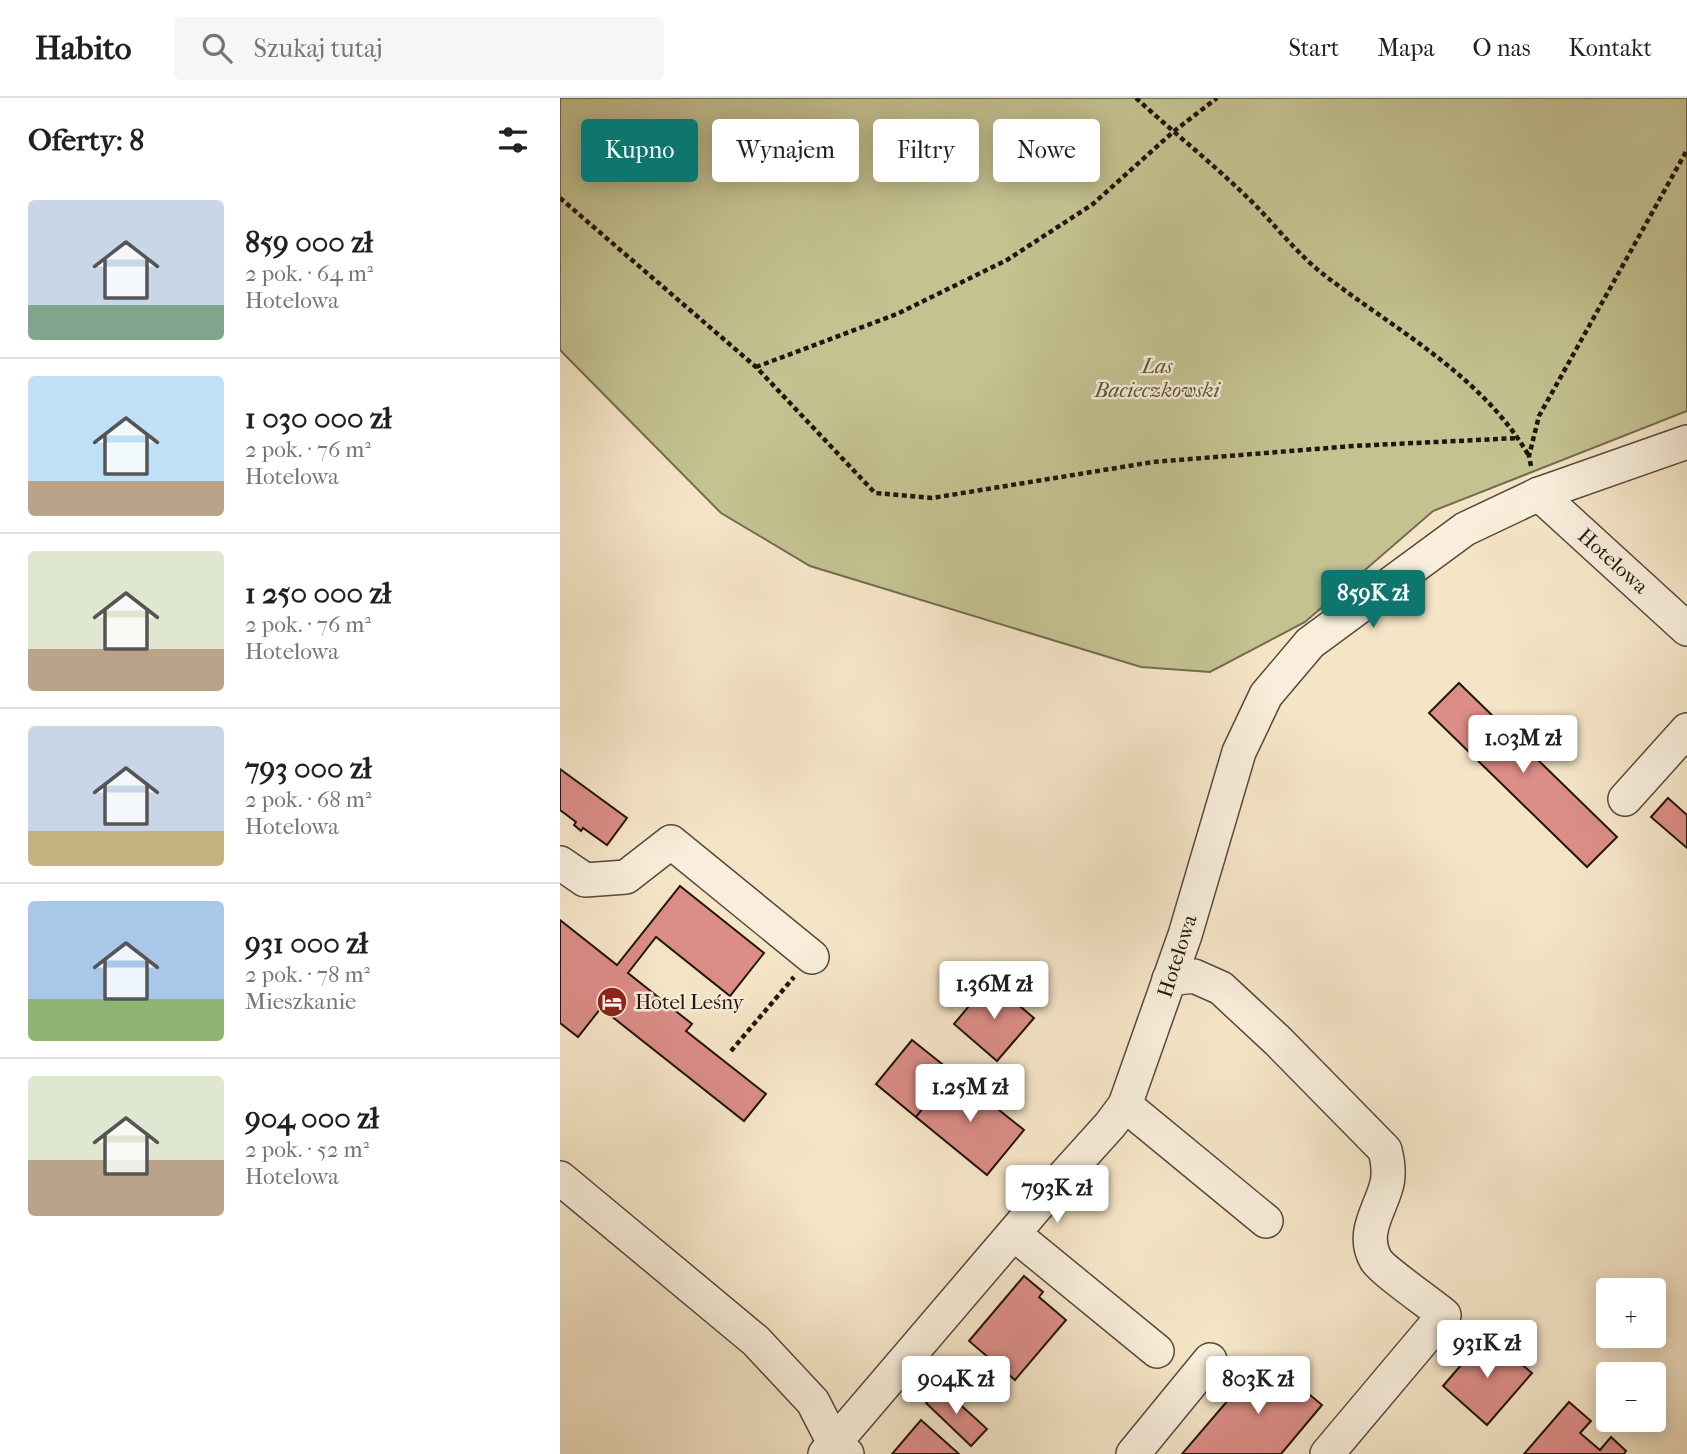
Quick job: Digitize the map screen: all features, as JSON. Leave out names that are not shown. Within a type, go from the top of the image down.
[{"type":"street","name":"Hotelowa","points":[[835,1450],[1125,1105],[1169,979],[1239,752],[1266,695],[1310,643],[1465,529],[1539,494],[1687,442]]},
{"type":"street","name":"Hotelowa","points":[[1539,494],[1687,629]]},
{"type":"street","points":[[1625,799],[1687,730]]},
{"type":"street","points":[[560,863],[585,880],[626,877],[671,842],[812,957]]},
{"type":"street","points":[[1169,979],[1194,976],[1221,988],[1278,1041],[1385,1150],[1388,1165],[1387,1186],[1374,1217],[1369,1238],[1377,1261],[1444,1315],[1327,1454]]},
{"type":"street","points":[[1125,1105],[1266,1221]]},
{"type":"street","points":[[560,1178],[756,1341],[813,1402],[835,1450]]},
{"type":"street","points":[[1014,1234],[1157,1351]]},
{"type":"street","points":[[1133,1454],[1210,1360]]},
{"type":"path","points":[[1136,98],[1247,197],[1321,272],[1420,344],[1491,403],[1518,438],[1528,456],[1539,494]]},
{"type":"path","points":[[756,367],[897,314],[1007,260],[1093,204],[1173,132],[1217,98]]},
{"type":"path","points":[[1528,456],[1539,416],[1687,150]]},
{"type":"path","points":[[560,198],[756,367],[875,493],[932,498],[1153,462],[1353,446],[1518,438]]},
{"type":"path","points":[[732,1051],[812,957]]},
{"type":"green space","name":"Las Bacieczkowski","points":[[560,98],[1687,98],[1687,411],[1433,511],[1305,622],[1210,672],[1141,667],[810,566],[721,513],[560,350]]},
{"type":"building","points":[[1459,683],[1617,837],[1587,867],[1429,713]]},
{"type":"building","points":[[560,769],[627,818],[607,845],[583,828],[581,831],[574,825],[576,822],[560,810]]},
{"type":"building","points":[[1668,798],[1687,815],[1687,848],[1651,817]]},
{"type":"building","name":"Hotel Leśny","points":[[680,886],[764,953],[730,996],[656,937],[628,973],[692,1024],[686,1031],[766,1094],[744,1121],[601,1008],[578,1037],[560,1023],[560,920],[617,965]]},
{"type":"building","points":[[990,981],[1034,1018],[997,1061],[954,1024]]},
{"type":"building","points":[[912,1040],[952,1072],[916,1117],[876,1084]]},
{"type":"building","points":[[952,1072],[1024,1130],[987,1175],[916,1117]]},
{"type":"building","points":[[1024,1276],[1043,1292],[1039,1297],[1066,1320],[1015,1380],[969,1341]]},
{"type":"building","points":[[1487,1335],[1532,1373],[1487,1425],[1443,1386]]},
{"type":"building","points":[[1265,1357],[1322,1405],[1281,1454],[1182,1454]]},
{"type":"building","points":[[941,1387],[987,1429],[971,1446],[926,1403]]},
{"type":"building","points":[[1569,1402],[1591,1421],[1580,1433],[1600,1450],[1611,1437],[1626,1451],[1624,1454],[1524,1454]]},
{"type":"building","points":[[921,1420],[959,1454],[892,1454]]},
{"type":"place","name":"Hotel Leśny","points":[[612,1002]]}]
